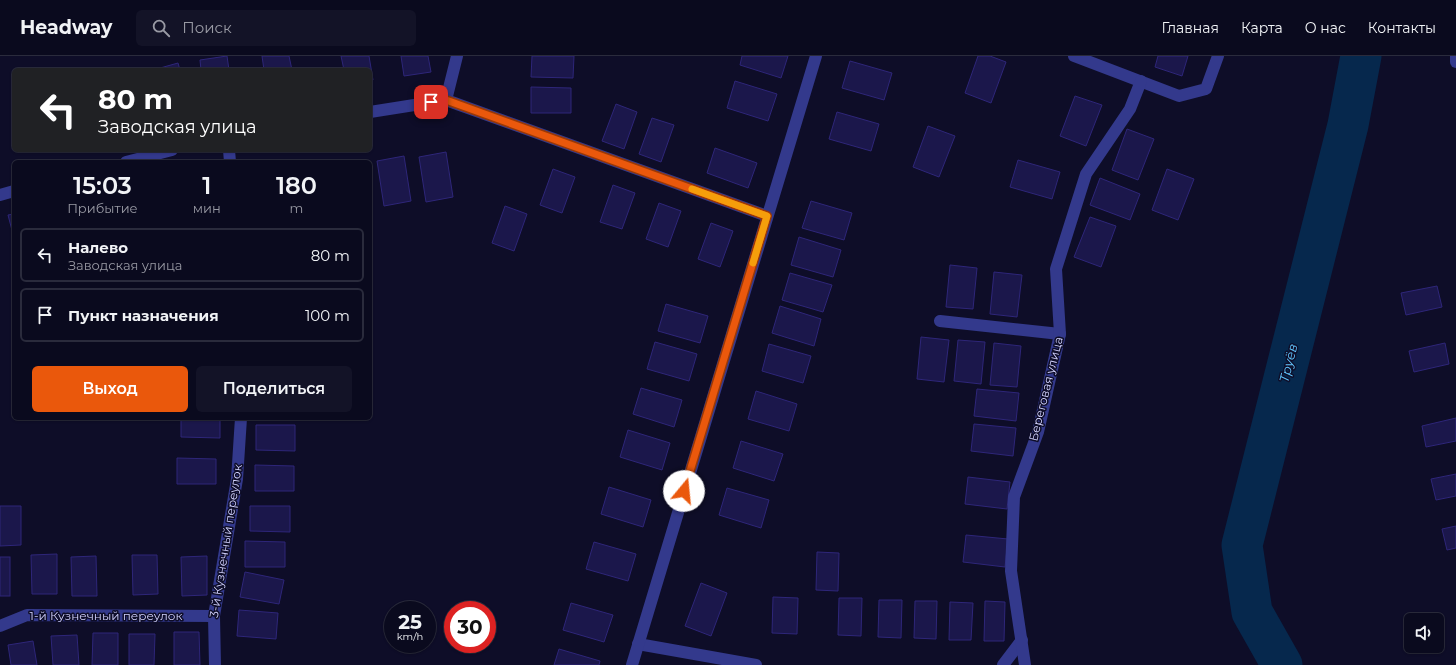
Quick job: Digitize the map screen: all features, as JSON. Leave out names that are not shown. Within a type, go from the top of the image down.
[{"type":"street","points":[[446,100],[457,56]]},
{"type":"street","points":[[632,665],[816,56]]},
{"type":"street","points":[[1074,56],[1179,96],[1206,89],[1218,56]]},
{"type":"street","points":[[1456,56],[1456,62]]},
{"type":"street","name":"Береговая улица","points":[[1025,665],[1011,571],[1014,497],[1038,432],[1060,334],[1056,269],[1086,174],[1130,109],[1141,82]]},
{"type":"street","points":[[372,112],[446,100],[767,216]]},
{"type":"street","points":[[134,160],[164,152]]},
{"type":"street","points":[[0,195],[12,192]]},
{"type":"street","points":[[940,321],[1060,334]]},
{"type":"street","name":"3-й Кузнечный переулок","points":[[215,665],[214,616],[238,479],[241,420]]},
{"type":"street","name":"1-й Кузнечный переулок","points":[[0,626],[27,615],[214,616]]},
{"type":"street","points":[[1003,665],[1022,640]]},
{"type":"street","points":[[638,644],[756,665]]},
{"type":"building","points":[[227,56],[229,68],[201,68],[200,60]]},
{"type":"building","points":[[262,56],[289,56],[292,68],[264,68]]},
{"type":"building","points":[[341,56],[369,56],[371,68],[344,68]]},
{"type":"building","points":[[401,56],[428,56],[431,72],[404,76]]},
{"type":"building","points":[[532,56],[574,56],[573,78],[531,77]]},
{"type":"building","points":[[742,56],[788,56],[781,78],[740,65]]},
{"type":"building","points":[[978,56],[990,56],[1006,62],[991,103],[965,93]]},
{"type":"building","points":[[1158,56],[1188,56],[1182,76],[1155,67]]},
{"type":"building","points":[[850,61],[892,73],[884,100],[842,88]]},
{"type":"building","points":[[178,63],[179,68],[160,68]]},
{"type":"building","points":[[735,81],[777,94],[768,121],[727,108]]},
{"type":"building","points":[[531,87],[571,88],[571,113],[531,113]]},
{"type":"building","points":[[1075,96],[1102,105],[1086,146],[1060,136]]},
{"type":"building","points":[[616,104],[637,112],[624,149],[602,141]]},
{"type":"building","points":[[837,112],[879,124],[871,151],[829,139]]},
{"type":"building","points":[[652,118],[674,125],[661,162],[639,154]]},
{"type":"building","points":[[928,126],[955,136],[939,177],[913,167]]},
{"type":"building","points":[[1127,129],[1154,139],[1138,180],[1112,170]]},
{"type":"building","points":[[715,148],[757,163],[748,188],[707,173]]},
{"type":"building","points":[[446,152],[453,197],[426,202],[419,157]]},
{"type":"building","points":[[404,156],[411,201],[384,206],[377,161]]},
{"type":"building","points":[[1018,160],[1060,172],[1052,199],[1010,187]]},
{"type":"building","points":[[553,169],[575,177],[562,213],[540,205]]},
{"type":"building","points":[[1167,169],[1194,179],[1178,220],[1152,210]]},
{"type":"building","points":[[1100,178],[1140,194],[1130,220],[1090,205]]},
{"type":"building","points":[[613,185],[635,193],[622,229],[600,222]]},
{"type":"building","points":[[811,201],[852,213],[844,240],[802,228]]},
{"type":"building","points":[[659,203],[681,211],[668,247],[646,239]]},
{"type":"building","points":[[505,206],[527,214],[514,251],[492,243]]},
{"type":"building","points":[[12,214],[12,230],[8,215]]},
{"type":"building","points":[[1090,217],[1116,226],[1101,267],[1074,257]]},
{"type":"building","points":[[711,223],[733,231],[720,267],[698,259]]},
{"type":"building","points":[[799,237],[841,250],[833,277],[791,265]]},
{"type":"building","points":[[950,265],[977,268],[973,309],[946,307]]},
{"type":"building","points":[[994,272],[1022,275],[1017,317],[990,314]]},
{"type":"building","points":[[790,273],[832,285],[823,312],[782,300]]},
{"type":"building","points":[[1437,286],[1442,307],[1406,315],[1401,293]]},
{"type":"building","points":[[666,304],[708,316],[700,343],[658,331]]},
{"type":"building","points":[[780,306],[821,319],[814,346],[772,333]]},
{"type":"building","points":[[921,337],[949,340],[944,382],[917,379]]},
{"type":"building","points":[[958,340],[985,342],[981,384],[954,381]]},
{"type":"building","points":[[655,342],[697,354],[689,381],[647,369]]},
{"type":"building","points":[[994,343],[1021,346],[1017,387],[990,385]]},
{"type":"building","points":[[1445,343],[1449,364],[1414,372],[1409,351]]},
{"type":"building","points":[[769,344],[811,356],[803,383],[762,371]]},
{"type":"building","points":[[641,388],[682,400],[674,427],[633,414]]},
{"type":"building","points":[[977,389],[1019,393],[1016,421],[974,416]]},
{"type":"building","points":[[756,391],[797,404],[789,431],[748,419]]},
{"type":"building","points":[[1456,418],[1456,441],[1426,447],[1422,426]]},
{"type":"building","points":[[181,420],[220,420],[220,438],[181,437]]},
{"type":"building","points":[[974,424],[1016,428],[1013,456],[971,451]]},
{"type":"building","points":[[256,425],[295,425],[295,451],[256,450]]},
{"type":"building","points":[[628,430],[670,443],[662,470],[620,457]]},
{"type":"building","points":[[741,441],[783,454],[774,481],[733,468]]},
{"type":"building","points":[[177,458],[216,459],[216,484],[177,484]]},
{"type":"building","points":[[255,465],[294,466],[294,491],[255,491]]},
{"type":"building","points":[[1456,474],[1456,496],[1436,500],[1431,479]]},
{"type":"building","points":[[968,477],[1010,482],[1007,509],[965,504]]},
{"type":"building","points":[[609,487],[651,500],[643,527],[601,514]]},
{"type":"building","points":[[727,488],[769,500],[761,528],[719,515]]},
{"type":"building","points":[[0,506],[21,506],[21,545],[0,546]]},
{"type":"building","points":[[250,506],[290,506],[290,532],[250,531]]},
{"type":"building","points":[[1456,526],[1456,548],[1447,550],[1442,529]]},
{"type":"building","points":[[966,535],[1008,539],[1005,567],[963,562]]},
{"type":"building","points":[[245,541],[285,542],[285,567],[245,567]]},
{"type":"building","points":[[594,542],[636,554],[628,581],[586,569]]},
{"type":"building","points":[[817,552],[839,553],[838,591],[816,590]]},
{"type":"building","points":[[57,554],[57,594],[32,594],[31,555]]},
{"type":"building","points":[[132,555],[157,555],[158,594],[133,595]]},
{"type":"building","points":[[96,556],[97,596],[72,596],[71,557]]},
{"type":"building","points":[[207,556],[207,595],[182,596],[181,557]]},
{"type":"building","points":[[0,557],[10,557],[10,596],[0,596]]},
{"type":"building","points":[[245,572],[284,580],[279,604],[240,597]]},
{"type":"building","points":[[701,583],[727,593],[711,636],[685,626]]},
{"type":"building","points":[[773,597],[798,598],[797,634],[772,633]]},
{"type":"building","points":[[839,598],[862,598],[861,636],[838,635]]},
{"type":"building","points":[[879,600],[902,600],[901,638],[878,637]]},
{"type":"building","points":[[915,601],[937,601],[936,639],[914,638]]},
{"type":"building","points":[[985,601],[1005,602],[1004,641],[984,641]]},
{"type":"building","points":[[950,602],[973,603],[971,640],[949,640]]},
{"type":"building","points":[[571,603],[613,615],[604,642],[563,630]]},
{"type":"building","points":[[239,610],[278,613],[276,639],[237,636]]},
{"type":"building","points":[[174,632],[199,632],[200,665],[174,665]]},
{"type":"building","points":[[93,633],[118,633],[118,665],[92,665]]},
{"type":"building","points":[[129,634],[155,634],[154,665],[129,665]]},
{"type":"building","points":[[77,635],[79,665],[53,665],[51,636]]},
{"type":"building","points":[[33,641],[37,665],[11,665],[8,645]]},
{"type":"building","points":[[559,649],[600,661],[599,665],[554,665]]},
{"type":"waterway","name":"Труёв","points":[[1282,665],[1252,612],[1242,545],[1348,125],[1361,56]]},
{"type":"slow traffic","points":[[692,189],[767,216],[753,263]]},
{"type":"route","points":[[431,102],[446,100],[767,216],[684,491]]}]
